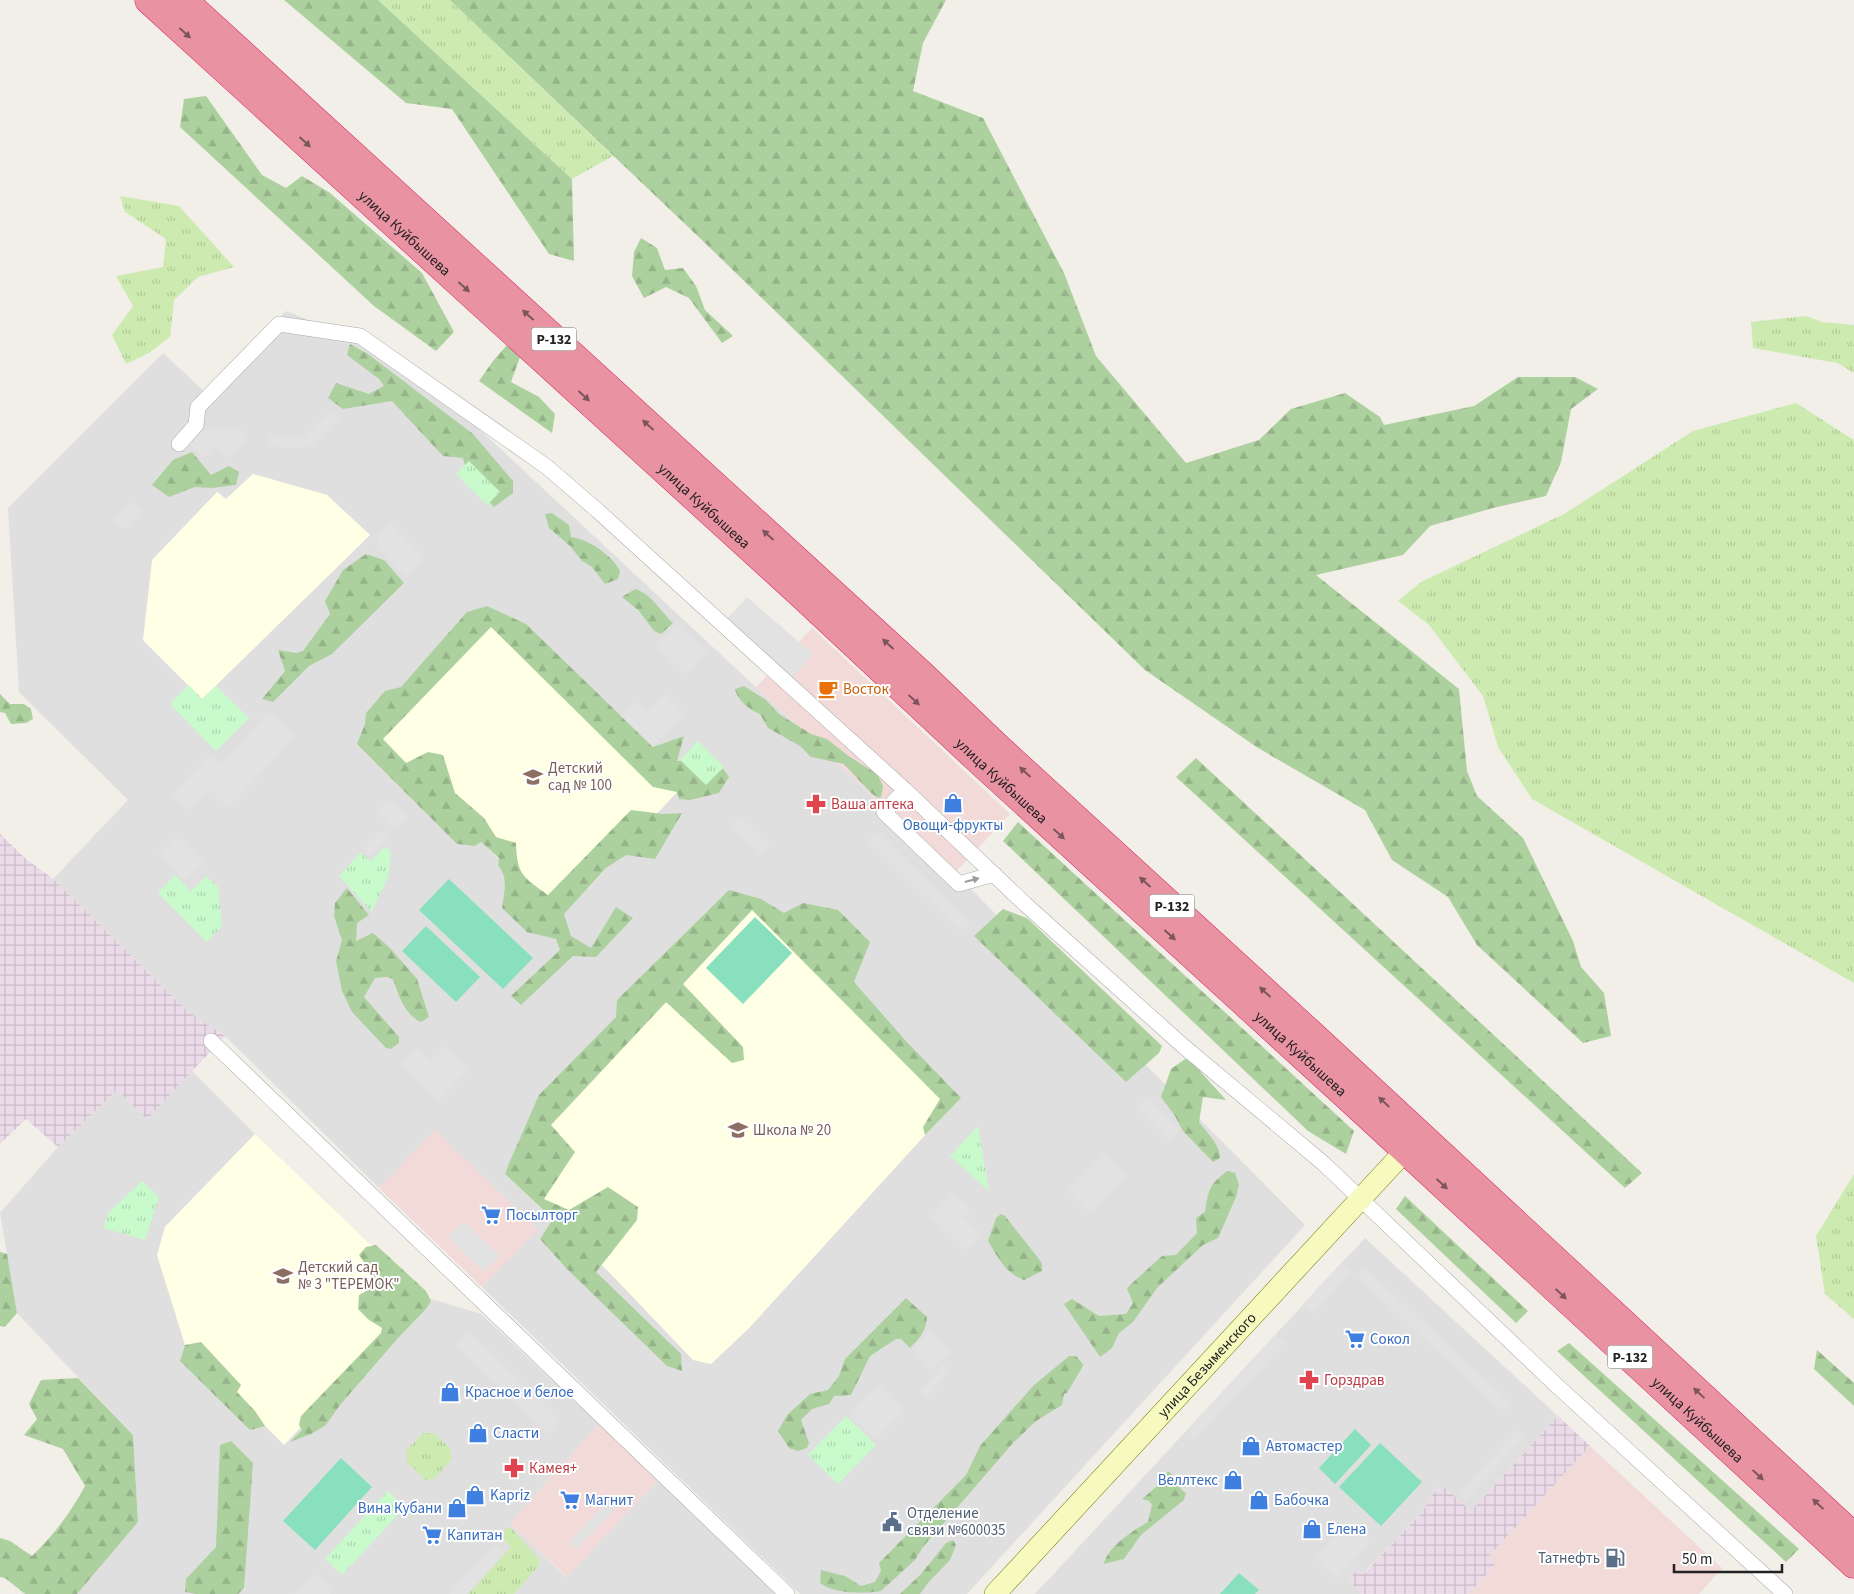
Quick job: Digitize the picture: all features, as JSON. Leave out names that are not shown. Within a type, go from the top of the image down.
[{"type":"highway","name":"улица Куйбышева","points":[[149,0],[802,595],[984,765],[1413,1143],[1854,1538]]},
{"type":"highway","name":"улица Куйбышева","points":[[183,0],[924,677],[1313,1036],[1413,1143],[1854,1564]]},
{"type":"main road","name":"улица Безыменского","points":[[995,1594],[1413,1143]]},
{"type":"street","points":[[179,444],[196,425],[198,407],[279,324],[360,336],[547,467],[905,790],[994,874],[1182,1045],[1323,1163],[1555,1384],[1785,1594]]},
{"type":"street","points":[[905,790],[884,812],[959,884],[994,874]]},
{"type":"street","points":[[211,1041],[787,1594]]},
{"type":"shaded area","points":[[286,311],[359,340],[460,411],[955,873],[1305,1225],[967,1594],[800,1594],[482,1287],[538,1230],[435,1131],[379,1188],[225,1036],[187,1011],[53,879],[128,800],[19,692],[8,508],[163,353],[206,393]],"holes":[[[253,474],[326,495],[370,535],[202,699],[143,640],[218,492],[226,500]],[[677,792],[555,923],[498,866],[499,859],[481,842]],[[956,1101],[749,1328],[711,1364],[607,1270],[506,1174]]]},
{"type":"shaded area","points":[[332,410],[340,418],[312,445],[299,448],[269,446],[270,435],[302,438]]},
{"type":"shaded area","points":[[241,430],[249,438],[228,459],[215,446],[203,458],[187,443],[199,431]]},
{"type":"shaded area","points":[[253,474],[327,495],[370,535],[202,699],[143,640],[152,560],[217,492],[226,499]]},
{"type":"shaded area","points":[[132,502],[142,511],[124,529],[114,520]]},
{"type":"shaded area","points":[[390,523],[425,558],[406,577],[378,549],[379,534]]},
{"type":"shaded area","points":[[747,597],[813,654],[792,678],[726,620]]},
{"type":"shaded area","name":"Детский сад № 100","points":[[489,612],[677,792],[555,923],[498,866],[499,858],[481,842],[475,846],[366,740]]},
{"type":"shaded area","points":[[677,624],[708,652],[687,675],[656,646]]},
{"type":"shaded area","points":[[812,628],[1010,814],[955,873],[756,687]]},
{"type":"shaded area","points":[[665,694],[685,714],[653,747],[621,716],[635,701],[647,712]]},
{"type":"shaded area","points":[[269,712],[295,736],[229,808],[209,790],[189,811],[172,796],[210,754],[222,764]]},
{"type":"shaded area","points":[[389,800],[408,817],[396,830],[377,813]]},
{"type":"shaded area","points":[[741,817],[770,845],[761,854],[732,826]]},
{"type":"shaded area","points":[[381,831],[388,838],[370,857],[363,849]]},
{"type":"shaded area","points":[[877,832],[970,923],[961,932],[868,841]]},
{"type":"shaded area","points":[[0,834],[26,859],[53,879],[187,1011],[225,1036],[147,1119],[117,1090],[58,1147],[26,1119],[0,1144]]},
{"type":"shaded area","points":[[177,836],[204,862],[185,881],[158,855]]},
{"type":"shaded area","name":"Школа № 20","points":[[756,906],[956,1101],[749,1328],[711,1364],[693,1360],[607,1270],[505,1174]]},
{"type":"shaded area","points":[[445,1046],[469,1069],[439,1101],[400,1065],[416,1047],[431,1061]]},
{"type":"shaded area","points":[[192,1071],[255,1134],[165,1227],[185,1345],[284,1444],[425,1297],[481,1314],[599,1424],[510,1523],[566,1577],[658,1480],[781,1594],[77,1594],[138,1522],[133,1435],[17,1313],[0,1213],[58,1147],[117,1090],[147,1119]]},
{"type":"shaded area","points":[[1147,1097],[1181,1130],[1170,1141],[1136,1108]]},
{"type":"shaded area","points":[[435,1130],[538,1230],[482,1287],[379,1188]]},
{"type":"shaded area","name":"Детский сад № 3 \"ТЕРЕМОК\"","points":[[255,1134],[425,1297],[284,1445],[185,1345],[157,1255],[165,1227]]},
{"type":"shaded area","points":[[1105,1153],[1128,1176],[1091,1214],[1068,1191]]},
{"type":"shaded area","points":[[953,1193],[971,1209],[963,1217],[982,1235],[967,1251],[931,1217]]},
{"type":"shaded area","points":[[464,1221],[500,1256],[484,1272],[448,1237]]},
{"type":"shaded area","points":[[1365,1238],[1558,1416],[1471,1511],[1442,1485],[1433,1494],[1423,1511],[1363,1574],[1349,1580],[1362,1594],[1035,1594]]},
{"type":"shaded area","points":[[1342,1262],[1352,1271],[1313,1314],[1303,1304]]},
{"type":"shaded area","points":[[1365,1268],[1511,1403],[1503,1412],[1357,1277]]},
{"type":"shaded area","points":[[929,1331],[951,1351],[933,1370],[912,1349]]},
{"type":"shaded area","points":[[469,1332],[561,1420],[547,1434],[456,1346]]},
{"type":"shaded area","points":[[1276,1334],[1285,1343],[1193,1441],[1190,1427]]},
{"type":"shaded area","points":[[944,1364],[951,1370],[927,1397],[920,1391]]},
{"type":"shaded area","points":[[878,1385],[904,1410],[875,1439],[849,1414]]},
{"type":"shaded area","points":[[1558,1416],[1590,1446],[1488,1557],[1495,1565],[1468,1594],[1362,1594],[1349,1580],[1358,1569],[1364,1574],[1423,1511],[1433,1494],[1442,1485],[1471,1511]]},
{"type":"shaded area","points":[[599,1424],[658,1480],[567,1577],[510,1523]]},
{"type":"shaded area","points":[[1517,1430],[1525,1437],[1465,1501],[1458,1494]]},
{"type":"shaded area","points":[[1590,1446],[1722,1568],[1699,1594],[1468,1594],[1495,1565],[1487,1558]]},
{"type":"shaded area","points":[[609,1500],[617,1507],[577,1549],[569,1542]]},
{"type":"shaded area","points":[[1349,1521],[1371,1542],[1337,1579],[1314,1558]]},
{"type":"shaded area","points":[[495,1544],[505,1553],[468,1594],[449,1594]]},
{"type":"shaded area","points":[[316,1573],[334,1589],[329,1594],[295,1594]]},
{"type":"green space","points":[[284,0],[378,0],[572,179],[574,261],[549,254],[452,109],[406,103]]},
{"type":"green space","points":[[378,0],[450,0],[613,156],[572,179]]},
{"type":"green space","points":[[450,0],[946,0],[923,43],[913,91],[983,118],[1064,273],[1096,356],[1186,463],[1259,440],[1291,409],[1345,393],[1380,417],[1384,425],[1474,406],[1518,377],[1575,377],[1598,389],[1571,409],[1561,462],[1546,496],[1493,508],[1430,526],[1403,555],[1316,575],[1459,689],[1467,771],[1477,796],[1523,838],[1573,941],[1581,967],[1604,993],[1611,1036],[1583,1043],[1477,945],[1448,897],[1392,860],[1365,810],[1258,748],[1145,670],[706,244]]},
{"type":"green space","points":[[206,96],[262,175],[286,188],[302,176],[330,193],[422,273],[454,332],[436,351],[374,306],[180,127],[184,99]]},
{"type":"green space","points":[[120,196],[179,206],[234,267],[198,277],[174,300],[170,337],[149,353],[126,364],[112,335],[133,306],[116,276],[163,267],[166,239],[125,212]]},
{"type":"green space","points":[[641,238],[657,248],[665,270],[683,268],[696,286],[705,310],[733,336],[722,343],[689,298],[666,287],[644,298],[632,276],[634,252]]},
{"type":"green space","points":[[1806,316],[1822,322],[1854,325],[1854,373],[1837,363],[1753,348],[1751,322]]},
{"type":"green space","points":[[350,344],[368,354],[473,434],[513,481],[513,493],[494,507],[469,480],[463,458],[443,456],[392,401],[343,409],[328,398],[336,383],[369,394],[384,386],[379,379],[347,355]]},
{"type":"green space","points":[[507,345],[521,354],[511,382],[539,397],[555,414],[552,433],[479,381]]},
{"type":"green space","points":[[1796,403],[1854,440],[1854,983],[1532,799],[1498,747],[1483,696],[1429,625],[1398,601],[1421,582],[1564,514],[1693,431]]},
{"type":"green space","points":[[192,452],[211,475],[229,466],[239,472],[236,485],[213,488],[195,487],[169,497],[152,485],[173,460]]},
{"type":"green space","points":[[469,461],[500,492],[487,505],[456,474]]},
{"type":"green space","points":[[552,513],[569,525],[571,537],[592,544],[611,559],[620,571],[618,579],[605,584],[592,567],[582,561],[570,546],[549,528],[545,514]]},
{"type":"green space","points":[[366,554],[384,560],[404,583],[332,654],[309,666],[273,702],[262,699],[285,671],[278,650],[296,653],[303,651],[330,614],[325,601],[343,570]]},
{"type":"green space","points":[[635,589],[651,599],[673,623],[661,634],[654,631],[639,611],[622,597]]},
{"type":"green space","points":[[487,606],[526,624],[653,747],[684,736],[677,761],[717,760],[729,777],[719,793],[690,800],[679,799],[677,792],[653,787],[491,627],[383,739],[406,763],[428,752],[443,755],[455,793],[484,818],[496,837],[516,843],[518,862],[523,874],[548,895],[631,810],[663,814],[682,813],[655,859],[626,855],[606,868],[564,914],[571,936],[591,948],[616,907],[633,918],[596,957],[573,956],[521,1005],[511,996],[560,950],[556,939],[527,932],[502,908],[505,880],[498,866],[499,858],[481,842],[475,846],[457,844],[357,744],[365,724],[366,713],[385,691],[401,687],[467,612]]},
{"type":"green space","points":[[189,685],[202,699],[216,686],[249,718],[216,751],[170,704]]},
{"type":"green space","points":[[744,686],[766,700],[779,714],[811,734],[827,739],[847,755],[877,774],[883,786],[881,797],[878,798],[871,793],[844,764],[811,757],[800,746],[768,728],[760,714],[748,707],[738,697],[735,689]]},
{"type":"green space","points":[[0,694],[10,704],[24,704],[31,709],[33,719],[26,723],[11,724],[5,713],[0,712]]},
{"type":"green space","points":[[698,741],[724,767],[706,785],[680,760]]},
{"type":"green space","points":[[1196,758],[1642,1173],[1625,1188],[1176,777]]},
{"type":"green space","points":[[1018,822],[1354,1131],[1346,1154],[1308,1131],[1003,841]]},
{"type":"green space","points":[[385,846],[391,852],[388,876],[372,912],[339,876],[361,852],[371,861]]},
{"type":"green space","points":[[175,875],[191,891],[206,876],[218,887],[222,926],[207,942],[158,893]]},
{"type":"green space","points":[[449,879],[533,958],[503,989],[419,910]]},
{"type":"green space","points":[[347,888],[369,915],[357,923],[356,941],[373,933],[390,948],[417,979],[429,1017],[421,1022],[415,1019],[403,1004],[393,979],[387,977],[375,978],[364,997],[399,1037],[399,1043],[391,1049],[386,1048],[352,1012],[342,991],[336,961],[342,940],[334,916],[335,903]]},
{"type":"green space","points":[[729,890],[761,899],[784,913],[803,903],[838,910],[870,942],[854,982],[905,1040],[961,1098],[925,1135],[923,1127],[940,1099],[752,910],[683,984],[743,1047],[744,1060],[732,1063],[666,1002],[551,1125],[575,1152],[544,1199],[569,1210],[608,1187],[638,1207],[637,1220],[596,1272],[681,1354],[682,1371],[667,1366],[567,1269],[540,1239],[553,1219],[505,1174],[539,1095],[616,1017],[617,1000]]},
{"type":"green space","points":[[1003,909],[1027,918],[1162,1046],[1159,1053],[1126,1082],[974,936]]},
{"type":"green space","points":[[755,917],[792,953],[743,1004],[706,968]]},
{"type":"green space","points":[[426,926],[480,977],[456,1002],[402,951]]},
{"type":"green space","points":[[1185,1059],[1191,1061],[1226,1100],[1203,1097],[1199,1122],[1220,1153],[1220,1158],[1213,1162],[1183,1131],[1161,1097],[1171,1069]]},
{"type":"green space","points":[[978,1126],[989,1191],[950,1156]]},
{"type":"green space","points":[[1227,1171],[1235,1173],[1239,1185],[1236,1197],[1218,1238],[1203,1245],[1157,1288],[1133,1322],[1119,1333],[1112,1348],[1100,1357],[1064,1304],[1072,1299],[1099,1316],[1126,1314],[1133,1303],[1127,1289],[1129,1286],[1162,1256],[1176,1255],[1197,1233],[1196,1218],[1205,1212],[1210,1188]]},
{"type":"green space","points":[[1854,1174],[1854,1319],[1825,1294],[1816,1236]]},
{"type":"green space","points":[[142,1181],[159,1197],[145,1240],[104,1228],[108,1213]]},
{"type":"green space","points":[[1405,1196],[1528,1311],[1516,1323],[1396,1209]]},
{"type":"green space","points":[[1001,1214],[1005,1216],[1039,1259],[1042,1264],[1042,1271],[1024,1280],[1007,1269],[999,1258],[988,1241],[996,1218]]},
{"type":"green space","points":[[376,1245],[426,1291],[431,1301],[426,1309],[398,1338],[340,1405],[326,1425],[311,1434],[290,1442],[302,1430],[299,1425],[301,1416],[381,1333],[382,1328],[369,1320],[358,1309],[359,1295],[379,1284],[359,1255],[366,1247]]},
{"type":"green space","points":[[0,1252],[7,1254],[17,1313],[5,1327],[0,1326]]},
{"type":"green space","points":[[906,1298],[927,1317],[920,1337],[910,1348],[901,1339],[896,1339],[870,1356],[851,1395],[834,1396],[829,1404],[812,1409],[801,1420],[809,1443],[807,1448],[798,1451],[789,1448],[778,1431],[787,1415],[810,1394],[828,1390],[839,1376],[845,1359]]},
{"type":"green space","points":[[201,1342],[241,1385],[237,1392],[255,1411],[265,1426],[250,1430],[180,1361],[185,1345]]},
{"type":"green space","points":[[1569,1343],[1799,1549],[1786,1562],[1557,1351]]},
{"type":"green space","points":[[1817,1350],[1854,1383],[1854,1406],[1814,1369]]},
{"type":"green space","points":[[1069,1356],[1076,1356],[1083,1366],[1067,1393],[1064,1394],[1062,1405],[1036,1421],[1013,1443],[923,1547],[915,1560],[881,1591],[858,1593],[841,1591],[826,1587],[820,1583],[821,1570],[845,1576],[861,1586],[875,1582],[881,1571],[879,1563],[966,1475],[980,1446],[1034,1385]]},
{"type":"green space","points":[[78,1378],[133,1435],[138,1522],[77,1594],[25,1594],[5,1578],[0,1577],[0,1538],[10,1541],[32,1556],[62,1523],[85,1486],[63,1449],[24,1435],[37,1419],[29,1404],[41,1380]]},
{"type":"green space","points":[[846,1416],[876,1445],[838,1484],[808,1455]]},
{"type":"green space","points":[[1355,1429],[1371,1445],[1335,1484],[1319,1468]]},
{"type":"green space","points":[[423,1433],[434,1433],[450,1448],[452,1459],[434,1479],[425,1480],[407,1462],[406,1451]]},
{"type":"green space","points":[[231,1441],[253,1463],[244,1588],[238,1594],[196,1594],[185,1592],[186,1579],[216,1547],[220,1445]]},
{"type":"green space","points":[[1380,1443],[1422,1482],[1381,1526],[1339,1487]]},
{"type":"green space","points":[[341,1458],[372,1487],[315,1550],[283,1521]]},
{"type":"green space","points":[[1168,1471],[1186,1493],[1184,1500],[1141,1535],[1124,1559],[1104,1564],[1110,1551],[1116,1545],[1148,1522],[1152,1505],[1149,1501],[1142,1499],[1157,1486]]},
{"type":"green space","points":[[388,1491],[405,1507],[342,1575],[325,1559]]},
{"type":"green space","points":[[510,1527],[540,1560],[536,1569],[514,1594],[468,1594],[511,1547],[502,1537],[505,1530]]},
{"type":"green space","points":[[953,1540],[956,1545],[950,1560],[920,1594],[900,1594],[921,1574],[946,1543]]},
{"type":"green space","points":[[1239,1573],[1259,1590],[1255,1594],[1220,1594]]},
{"type":"place","name":"Восток","points":[[828,689]]},
{"type":"place","name":"Детский сад № 100","points":[[533,777]]},
{"type":"place","name":"Овощи-фрукты","points":[[953,803]]},
{"type":"place","name":"Ваша аптека","points":[[816,804]]},
{"type":"place","name":"Школа № 20","points":[[738,1130]]},
{"type":"place","name":"Посылторг","points":[[491,1215]]},
{"type":"place","name":"Детский сад № 3 \"ТЕРЕМОК\"","points":[[283,1276]]},
{"type":"place","name":"Сокол","points":[[1355,1339]]},
{"type":"place","name":"Горздрав","points":[[1309,1380]]},
{"type":"place","name":"Красное и белое","points":[[450,1392]]},
{"type":"place","name":"Сласти","points":[[478,1433]]},
{"type":"place","name":"Автомастер","points":[[1251,1446]]},
{"type":"place","name":"Камея+","points":[[514,1468]]},
{"type":"place","name":"Веллтекс","points":[[1233,1480]]},
{"type":"place","name":"Kapriz","points":[[475,1495]]},
{"type":"place","name":"Магнит","points":[[570,1500]]},
{"type":"place","name":"Бабочка","points":[[1259,1500]]},
{"type":"place","name":"Вина Кубани","points":[[457,1508]]},
{"type":"place","name":"Отделение связи №600035","points":[[892,1522]]},
{"type":"place","name":"Елена","points":[[1312,1529]]},
{"type":"place","name":"Капитан","points":[[432,1535]]},
{"type":"place","name":"Татнефть","points":[[1615,1558]]}]
